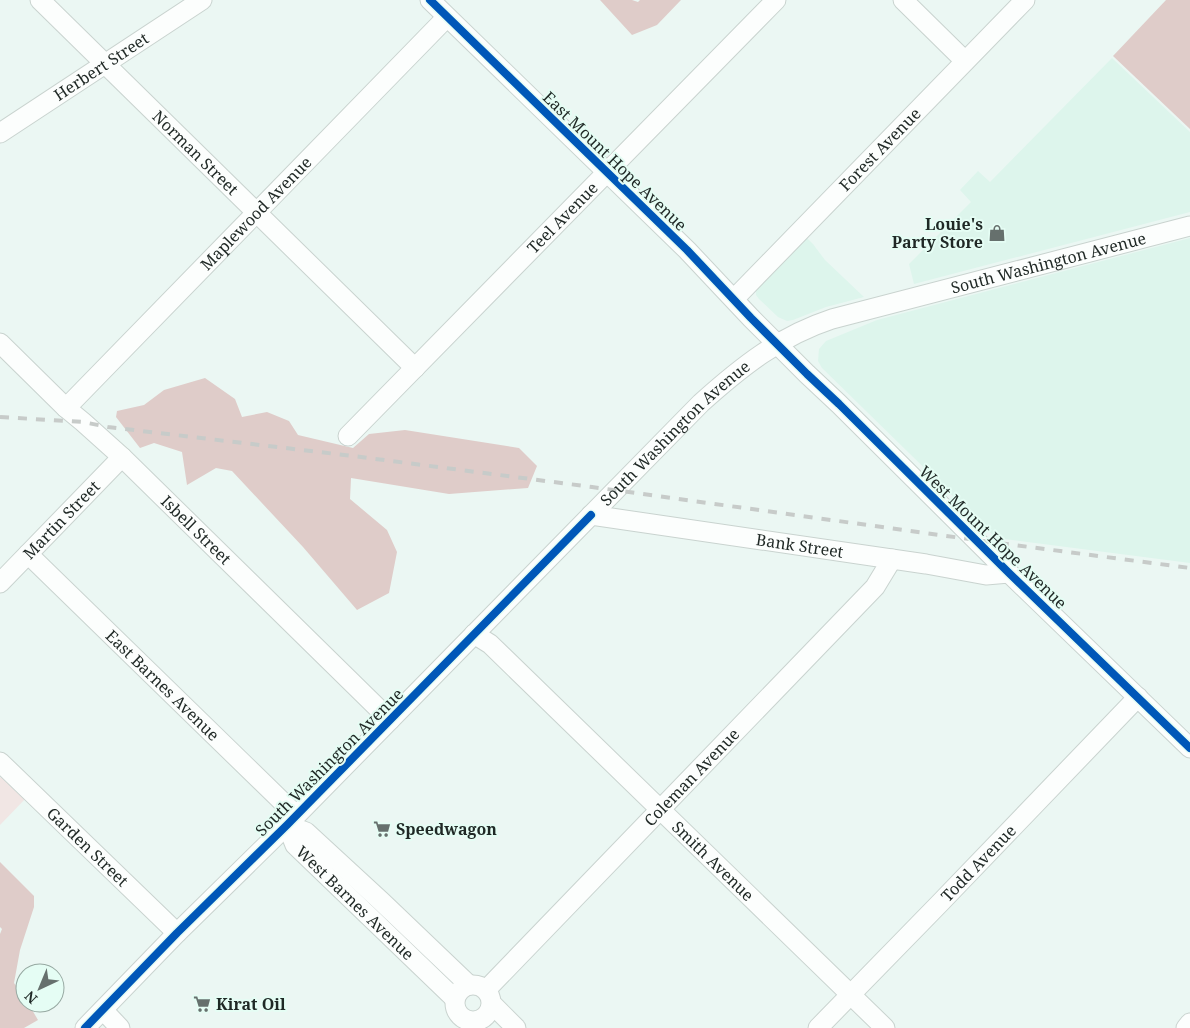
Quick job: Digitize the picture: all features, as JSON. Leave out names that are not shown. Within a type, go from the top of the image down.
[{"type":"street","name":"Norman Street","points":[[40,0],[415,368]]},
{"type":"street","name":"Herbert Street","points":[[0,133],[202,0]]},
{"type":"street","name":"East Mount Hope Avenue","points":[[430,0],[693,256],[777,344]]},
{"type":"street","name":"Teel Avenue","points":[[348,436],[776,0]]},
{"type":"street","points":[[903,0],[966,61]]},
{"type":"street","name":"Forest Avenue","points":[[734,299],[1024,0]]},
{"type":"street","name":"Maplewood Avenue","points":[[66,408],[448,17]]},
{"type":"street","name":"South Washington Avenue","points":[[85,1028],[701,403],[751,361],[802,330],[832,319],[1190,226]]},
{"type":"street","name":"Isbell Street","points":[[0,343],[66,408],[122,457],[390,720]]},
{"type":"street","name":"West Mount Hope Avenue","points":[[777,344],[1190,748]]},
{"type":"street","name":"Martin Street","points":[[0,583],[122,457]]},
{"type":"street","name":"Bank Street","points":[[591,515],[926,564],[986,575],[1009,572]]},
{"type":"street","name":"East Barnes Avenue","points":[[28,554],[292,820]]},
{"type":"street","name":"Coleman Avenue","points":[[482,993],[875,587],[892,559]]},
{"type":"street","name":"Smith Avenue","points":[[474,634],[490,644],[885,1028]]},
{"type":"street","name":"Todd Avenue","points":[[818,1028],[1138,697]]},
{"type":"street","name":"Garden Street","points":[[0,762],[177,933]]},
{"type":"street","name":"West Barnes Avenue","points":[[292,820],[482,993],[516,1028]]},
{"type":"street","name":"West Barnes Avenue","points":[[292,820],[295,845],[455,999]]},
{"type":"street","points":[[460,990],[482,993],[491,1010],[487,1016],[468,1024],[456,1009],[455,999],[460,990]]},
{"type":"street","points":[[103,1010],[120,1028]]},
{"type":"street","points":[[1186,1028],[1190,1023]]},
{"type":"shaded area","points":[[600,0],[632,0],[638,2],[640,0],[681,0],[657,25],[632,35]]},
{"type":"shaded area","points":[[1166,0],[1190,0],[1190,129],[1113,56]]},
{"type":"shaded area","points":[[1112,58],[1190,132],[1190,212],[914,284],[909,264],[971,202],[960,190],[978,171],[990,182]]},
{"type":"shaded area","points":[[806,237],[825,260],[864,297],[826,307],[787,321],[778,317],[759,299],[756,295],[756,289]]},
{"type":"shaded area","points":[[1190,238],[1190,563],[996,538],[822,368],[818,361],[819,349],[826,341],[877,320]]},
{"type":"shaded area","points":[[205,378],[235,399],[242,417],[267,412],[289,421],[298,435],[353,448],[369,434],[405,430],[519,448],[537,466],[528,488],[449,494],[351,478],[350,499],[387,530],[397,552],[389,593],[357,610],[303,547],[232,471],[216,468],[187,485],[182,452],[154,443],[140,448],[116,417],[117,411],[144,405],[164,390]]},
{"type":"shaded area","points":[[3,775],[26,798],[0,825],[0,778]]},
{"type":"shaded area","points":[[0,862],[34,896],[34,907],[18,963],[15,963],[15,1013],[34,1013],[38,1020],[24,1028],[0,1028],[0,934],[2,929],[0,927]]},
{"type":"railway","points":[[0,417],[83,422],[108,427],[353,456],[1190,568]]},
{"type":"cycle path","points":[[430,0],[687,250],[751,318],[1009,573],[1190,748]]},
{"type":"cycle path","points":[[85,1028],[591,515]]},
{"type":"place","name":"Louie's Party Store","points":[[997,233]]},
{"type":"place","name":"Speedwagon","points":[[382,829]]},
{"type":"place","name":"Kirat Oil","points":[[202,1004]]}]
